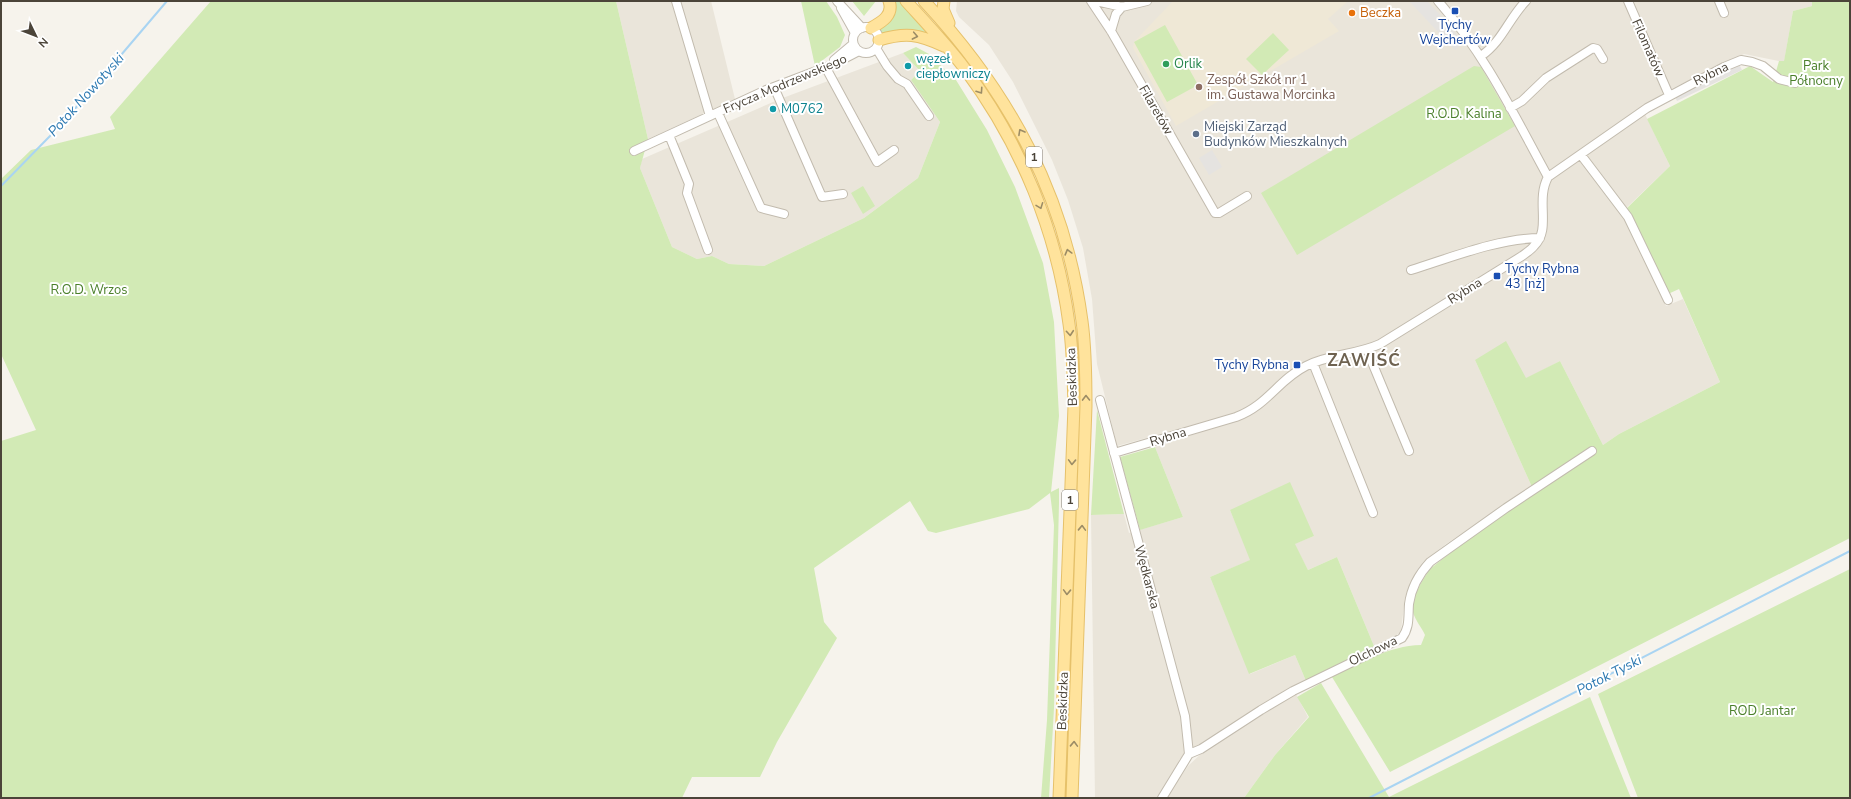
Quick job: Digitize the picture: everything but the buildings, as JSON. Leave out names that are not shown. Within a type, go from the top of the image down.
[{"type":"main road","points":[[867,28],[883,21],[888,15],[891,9],[889,1]]},
{"type":"main road","name":"Beskidzka","points":[[906,1],[949,48],[974,81],[998,119],[1029,180],[1053,247],[1062,282],[1069,325],[1074,406],[1059,798]]},
{"type":"main road","name":"Beskidzka","points":[[924,1],[958,39],[989,79],[1010,112],[1041,174],[1066,242],[1082,322],[1085,358],[1086,406],[1072,798]]},
{"type":"main road","points":[[944,1],[944,14],[958,39]]},
{"type":"main road","points":[[875,47],[898,35],[914,35],[949,48]]},
{"type":"main road","points":[[1072,783],[1075,798]]},
{"type":"street","name":"Frycza Modrzewskiego","points":[[676,1],[714,114]]},
{"type":"street","name":"Filaretów","points":[[1091,1],[1111,31],[1215,213],[1219,213],[1247,196]]},
{"type":"street","points":[[1096,1],[1122,6],[1147,1]]},
{"type":"street","points":[[1411,270],[1520,238],[1540,238],[1544,224],[1541,202],[1544,185],[1548,177],[1493,75],[1458,24],[1438,1]]},
{"type":"street","points":[[1481,56],[1497,43],[1517,10],[1526,1]]},
{"type":"street","name":"Filomatów","points":[[1628,1],[1669,95]]},
{"type":"street","points":[[1719,1],[1724,14]]},
{"type":"street","points":[[838,3],[867,28],[877,33],[875,47],[887,66],[898,79],[907,84],[929,116]]},
{"type":"street","points":[[838,3],[855,33],[853,44],[826,68],[877,162],[894,150]]},
{"type":"street","points":[[1111,31],[1116,14],[1122,6]]},
{"type":"street","points":[[855,33],[867,28]]},
{"type":"street","points":[[853,44],[859,51],[875,47]]},
{"type":"street","points":[[1510,108],[1522,101],[1546,78],[1593,48],[1597,49],[1603,59]]},
{"type":"street","name":"Frycza Modrzewskiego","points":[[634,151],[774,87],[826,68],[859,51]]},
{"type":"street","name":"Rybna","points":[[1548,177],[1647,108],[1669,95],[1741,60],[1763,66],[1779,79],[1795,83]]},
{"type":"street","points":[[774,87],[822,197],[842,194]]},
{"type":"street","points":[[714,114],[761,208],[784,214]]},
{"type":"street","points":[[669,135],[689,184],[687,193],[708,250]]},
{"type":"street","points":[[1581,155],[1628,217],[1668,300]]},
{"type":"street","name":"Rybna","points":[[1114,453],[1244,414],[1261,404],[1299,370],[1313,363],[1368,349],[1391,338],[1522,256],[1535,246],[1540,238]]},
{"type":"street","points":[[1368,349],[1369,355],[1408,451]]},
{"type":"street","points":[[1313,363],[1373,513]]},
{"type":"street","name":"Wędkarska","points":[[1100,400],[1185,716],[1189,754]]},
{"type":"street","name":"Olchowa","points":[[1189,754],[1201,749],[1293,691],[1397,641],[1407,630],[1409,605],[1413,588],[1422,572],[1430,562],[1506,508],[1592,451]]},
{"type":"street","points":[[1162,798],[1189,754]]},
{"type":"shaded area","points":[[616,1],[711,1],[735,99],[648,139]]},
{"type":"shaded area","points":[[957,1],[1812,1],[1812,6],[1793,11],[1784,62],[1744,54],[1667,91],[1642,108],[1670,166],[1621,213],[1666,306],[1683,299],[1720,382],[1619,434],[1603,445],[1560,361],[1526,379],[1475,360],[1532,487],[1446,544],[1423,562],[1417,570],[1405,597],[1401,631],[1395,637],[1374,646],[1337,557],[1308,570],[1294,544],[1314,536],[1230,510],[1251,560],[1210,577],[1250,674],[1295,655],[1306,681],[1282,692],[1179,760],[1178,767],[1157,798],[1095,798],[1091,515],[1124,514],[1129,533],[1183,517],[1155,447],[1198,433],[1194,425],[1117,446],[1097,364],[1092,299],[1083,248],[1068,200],[1052,160],[1013,82],[989,45],[959,17],[956,11]]},
{"type":"shaded area","name":"Zespół Szkół nr 1 im. Gustawa Morcinka","points":[[1173,1],[1348,1],[1328,19],[1339,31],[1176,126],[1133,48],[1134,42]]},
{"type":"shaded area","points":[[1409,1],[1427,1],[1447,22],[1463,43],[1455,50]]},
{"type":"shaded area","points":[[903,53],[920,71],[911,80],[940,122],[918,178],[864,218],[764,266],[729,264],[712,256],[697,259],[672,247],[640,168],[642,159],[780,99]]},
{"type":"shaded area","points":[[1739,64],[1742,70],[1677,101],[1674,95]]},
{"type":"shaded area","points":[[1212,150],[1222,167],[1209,175],[1199,158]]},
{"type":"shaded area","points":[[1296,694],[1308,717],[1275,755],[1244,798],[1166,798],[1188,766],[1204,751]]},
{"type":"green space","name":"R.O.D. Wrzos","points":[[211,1],[616,1],[648,139],[640,168],[672,247],[697,259],[712,256],[729,264],[764,266],[864,218],[918,178],[940,122],[911,80],[920,71],[903,53],[916,47],[929,54],[956,80],[987,130],[1015,187],[1043,263],[1054,322],[1059,416],[1051,492],[1059,488],[1059,503],[1054,708],[1049,798],[1041,798],[1047,720],[1054,525],[1050,493],[1029,509],[936,533],[928,531],[910,501],[814,568],[824,622],[837,638],[777,742],[760,777],[692,777],[682,798],[1,798],[1,441],[36,430],[1,354],[1,179],[31,150],[115,129],[110,117]]},
{"type":"green space","points":[[801,1],[826,1],[837,17],[845,35],[840,47],[815,66]]},
{"type":"green space","points":[[852,1],[876,1],[864,16]]},
{"type":"green space","points":[[892,1],[899,1],[929,34],[882,36],[878,29]]},
{"type":"green space","name":"Park Północny","points":[[1812,1],[1850,1],[1850,538],[1390,772],[1332,677],[1375,656],[1397,648],[1421,645],[1425,635],[1414,615],[1413,601],[1418,589],[1430,569],[1532,487],[1475,360],[1506,341],[1526,378],[1560,361],[1603,445],[1619,434],[1720,382],[1679,289],[1668,294],[1626,209],[1670,166],[1647,119],[1750,66],[1773,82],[1779,61],[1784,61],[1793,11],[1812,6]]},
{"type":"green space","name":"Orlik","points":[[1165,25],[1198,85],[1167,102],[1134,42]]},
{"type":"green space","points":[[1273,33],[1289,50],[1262,75],[1246,59]]},
{"type":"green space","name":"R.O.D. Kalina","points":[[1474,66],[1481,67],[1515,126],[1297,255],[1261,193]]},
{"type":"green space","points":[[863,186],[875,206],[863,214],[851,193]]},
{"type":"green space","points":[[1097,410],[1124,514],[1091,515]]},
{"type":"green space","points":[[1155,447],[1183,517],[1140,530],[1120,457]]},
{"type":"green space","points":[[1290,482],[1314,536],[1295,544],[1308,570],[1337,557],[1374,646],[1306,681],[1295,655],[1249,674],[1210,577],[1250,560],[1230,510]]},
{"type":"green space","name":"ROD Jantar","points":[[1850,569],[1850,798],[1638,798],[1598,694]]},
{"type":"green space","points":[[1321,683],[1389,797],[1590,697],[1631,798],[1244,798],[1275,755],[1309,717],[1297,697]]},
{"type":"waterway","name":"Potok Nowotyski","points":[[1,186],[81,102],[167,1]]},
{"type":"waterway","name":"Potok Tyski","points":[[1369,798],[1850,551]]},
{"type":"place","name":"Tychy Wejchertów","points":[[1455,11]]},
{"type":"place","name":"Beczka","points":[[1352,13]]},
{"type":"place","name":"Orlik","points":[[1166,64]]},
{"type":"place","name":"węzeł ciepłowniczy","points":[[908,66]]},
{"type":"place","name":"Zespół Szkół nr 1 im. Gustawa Morcinka","points":[[1199,87]]},
{"type":"place","name":"M0762","points":[[773,109]]},
{"type":"place","name":"Miejski Zarząd Budynków Mieszkalnych","points":[[1196,134]]},
{"type":"place","name":"Tychy Rybna 43 [nż]","points":[[1497,276]]},
{"type":"place","name":"Tychy Rybna","points":[[1297,365]]},
{"type":"district","name":"ZAWIŚĆ","points":[[1364,360]]}]
